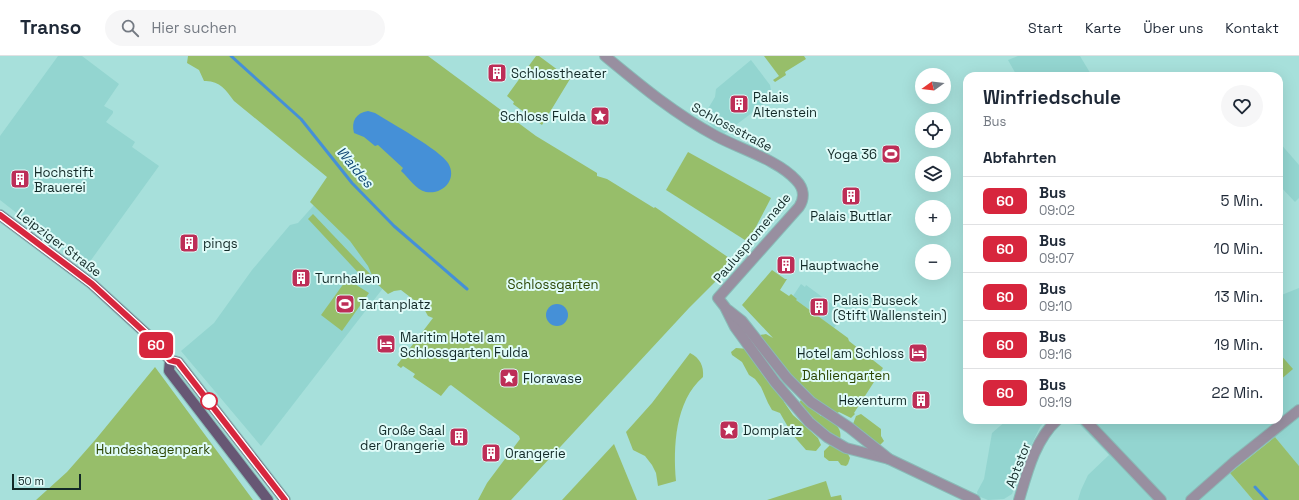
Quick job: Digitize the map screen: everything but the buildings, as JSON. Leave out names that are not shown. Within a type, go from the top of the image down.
[{"type":"main road","name":"Leipziger Straße","points":[[0,215],[92,284],[151,338],[170,360],[178,362],[285,500]]},
{"type":"main road","name":"Leipziger Straße","points":[[170,360],[169,371],[268,500]]},
{"type":"street","name":"Schlossstraße","points":[[605,56],[634,80],[688,120],[784,169],[800,184],[803,194]]},
{"type":"street","name":"Pauluspromenade","points":[[725,307],[718,298],[799,207],[803,199],[803,194]]},
{"type":"street","points":[[725,307],[742,321],[787,378],[801,393],[823,411],[850,428],[889,459]]},
{"type":"street","points":[[725,307],[735,327],[775,382],[809,422],[827,437],[846,448],[889,459],[975,500]]},
{"type":"street","points":[[1283,423],[1299,410]]},
{"type":"street","name":"Abtstor","points":[[1019,500],[1031,462],[1040,442],[1052,424]]},
{"type":"street","points":[[1089,424],[1161,500]]},
{"type":"street","points":[[1191,500],[1234,462],[1282,424]]},
{"type":"shaded area","points":[[58,56],[82,56],[119,84],[104,106],[113,111],[106,122],[135,142],[132,147],[159,166],[86,267],[0,200],[0,136]]},
{"type":"shaded area","points":[[1018,56],[1080,56],[1090,72],[1015,72],[1008,60]]},
{"type":"shaded area","points":[[751,60],[770,85],[772,95],[761,106],[724,134],[708,122],[706,112],[715,97],[716,89]]},
{"type":"shaded area","points":[[1283,147],[1299,165],[1299,198],[1295,202],[1283,189]]},
{"type":"shaded area","points":[[314,205],[388,272],[387,283],[261,446],[181,351],[214,323],[252,270],[290,225],[298,223]]},
{"type":"shaded area","name":"Palais Buseck (Stift Wallenstein)","points":[[801,284],[805,287],[806,285],[844,313],[834,328],[796,300],[793,296]]},
{"type":"shaded area","points":[[1299,288],[1299,466],[1275,437],[1230,473],[1253,500],[1078,500],[1088,475],[1109,455],[1080,425],[1069,424],[1283,424],[1283,294]]},
{"type":"shaded area","points":[[1002,424],[1043,424],[1027,454],[1012,494],[1004,499],[988,500],[978,496],[977,492],[984,479],[992,433]]},
{"type":"green space","name":"Schlossgarten","points":[[188,56],[428,56],[536,136],[597,173],[597,176],[607,179],[654,208],[655,207],[735,262],[689,308],[511,500],[478,500],[487,483],[520,439],[519,436],[451,385],[441,396],[413,377],[415,374],[403,366],[401,368],[397,365],[433,318],[428,316],[423,307],[401,290],[388,294],[375,282],[368,266],[350,241],[310,202],[327,177],[234,101],[222,86],[214,82],[204,81],[199,70],[187,63]]},
{"type":"green space","points":[[536,56],[539,56],[570,79],[542,125],[513,104],[514,102],[507,96]]},
{"type":"green space","points":[[764,56],[804,56],[806,59],[785,72],[786,75],[775,82],[773,80],[779,76]]},
{"type":"green space","points":[[688,152],[771,198],[748,242],[666,190]]},
{"type":"green space","points":[[313,214],[372,276],[366,281],[308,219]]},
{"type":"green space","name":"Dahliengarten","points":[[772,270],[787,279],[780,290],[789,296],[791,294],[797,299],[796,300],[848,338],[849,341],[883,368],[854,413],[855,414],[851,418],[839,412],[834,415],[809,398],[760,341],[760,335],[766,334],[773,338],[742,305]]},
{"type":"green space","name":"Tartanplatz","points":[[347,279],[369,293],[342,331],[321,315]]},
{"type":"green space","points":[[736,348],[749,349],[760,363],[760,371],[766,379],[771,379],[783,394],[784,402],[793,415],[818,438],[821,445],[816,451],[806,450],[792,434],[780,413],[772,410],[761,387],[755,379],[749,375],[742,362],[732,355],[731,352]]},
{"type":"green space","points":[[690,353],[701,363],[703,377],[694,387],[681,411],[676,439],[676,481],[658,486],[656,473],[652,465],[645,456],[633,450],[626,432],[652,403]]},
{"type":"green space","points":[[1283,358],[1293,369],[1283,378]]},
{"type":"green space","name":"Hundeshagenpark","points":[[155,367],[253,500],[36,500],[67,472]]},
{"type":"green space","points":[[801,400],[821,416],[824,415],[839,428],[841,435],[840,440],[825,433],[822,426],[817,426],[799,403]]},
{"type":"green space","points":[[861,414],[881,429],[881,436],[884,441],[879,446],[853,424],[856,416]]},
{"type":"green space","points":[[1275,437],[1299,466],[1299,500],[1253,500],[1230,473]]},
{"type":"green space","points":[[614,444],[637,500],[562,500]]},
{"type":"green space","points":[[830,445],[847,452],[850,458],[846,466],[841,465],[838,461],[829,461],[824,457],[824,451]]},
{"type":"green space","points":[[826,481],[831,497],[841,495],[842,500],[767,500]]},
{"type":"water","points":[[368,111],[375,113],[414,137],[443,158],[451,169],[450,180],[447,185],[438,191],[422,191],[401,171],[403,168],[378,145],[375,146],[364,137],[354,133],[353,125],[355,118]]},
{"type":"water","points":[[557,304],[565,307],[568,315],[565,323],[557,326],[549,323],[546,315],[549,307]]},
{"type":"waterway","name":"Waides","points":[[231,56],[301,119],[352,183],[394,226],[467,289]]},
{"type":"waterway","points":[[1255,487],[1267,500]]},
{"type":"bus line","name":"60","points":[[0,215],[42,245],[92,284],[151,338],[170,360],[178,362],[285,500]]},
{"type":"place","name":"Schlosstheater","points":[[497,73]]},
{"type":"place","name":"Palais Altenstein","points":[[739,104]]},
{"type":"place","name":"Schloss Fulda","points":[[600,116]]},
{"type":"place","name":"Yoga 36","points":[[891,154]]},
{"type":"place","name":"Hochstift Brauerei","points":[[20,179]]},
{"type":"place","name":"Palais Buttlar","points":[[851,196]]},
{"type":"place","name":"pings","points":[[189,243]]},
{"type":"place","name":"Hauptwache","points":[[786,265]]},
{"type":"place","name":"Turnhallen","points":[[301,278]]},
{"type":"place","name":"Tartanplatz","points":[[345,304]]},
{"type":"place","name":"Palais Buseck (Stift Wallenstein)","points":[[819,307]]},
{"type":"place","name":"Maritim Hotel am Schlossgarten Fulda","points":[[386,344]]},
{"type":"place","name":"Hotel am Schloss","points":[[918,353]]},
{"type":"place","name":"Floravase","points":[[509,378]]},
{"type":"place","name":"Hexenturm","points":[[921,400]]},
{"type":"place","name":"Domplatz","points":[[729,430]]},
{"type":"place","name":"Große Saal der Orangerie","points":[[459,437]]},
{"type":"place","name":"Orangerie","points":[[491,453]]}]
